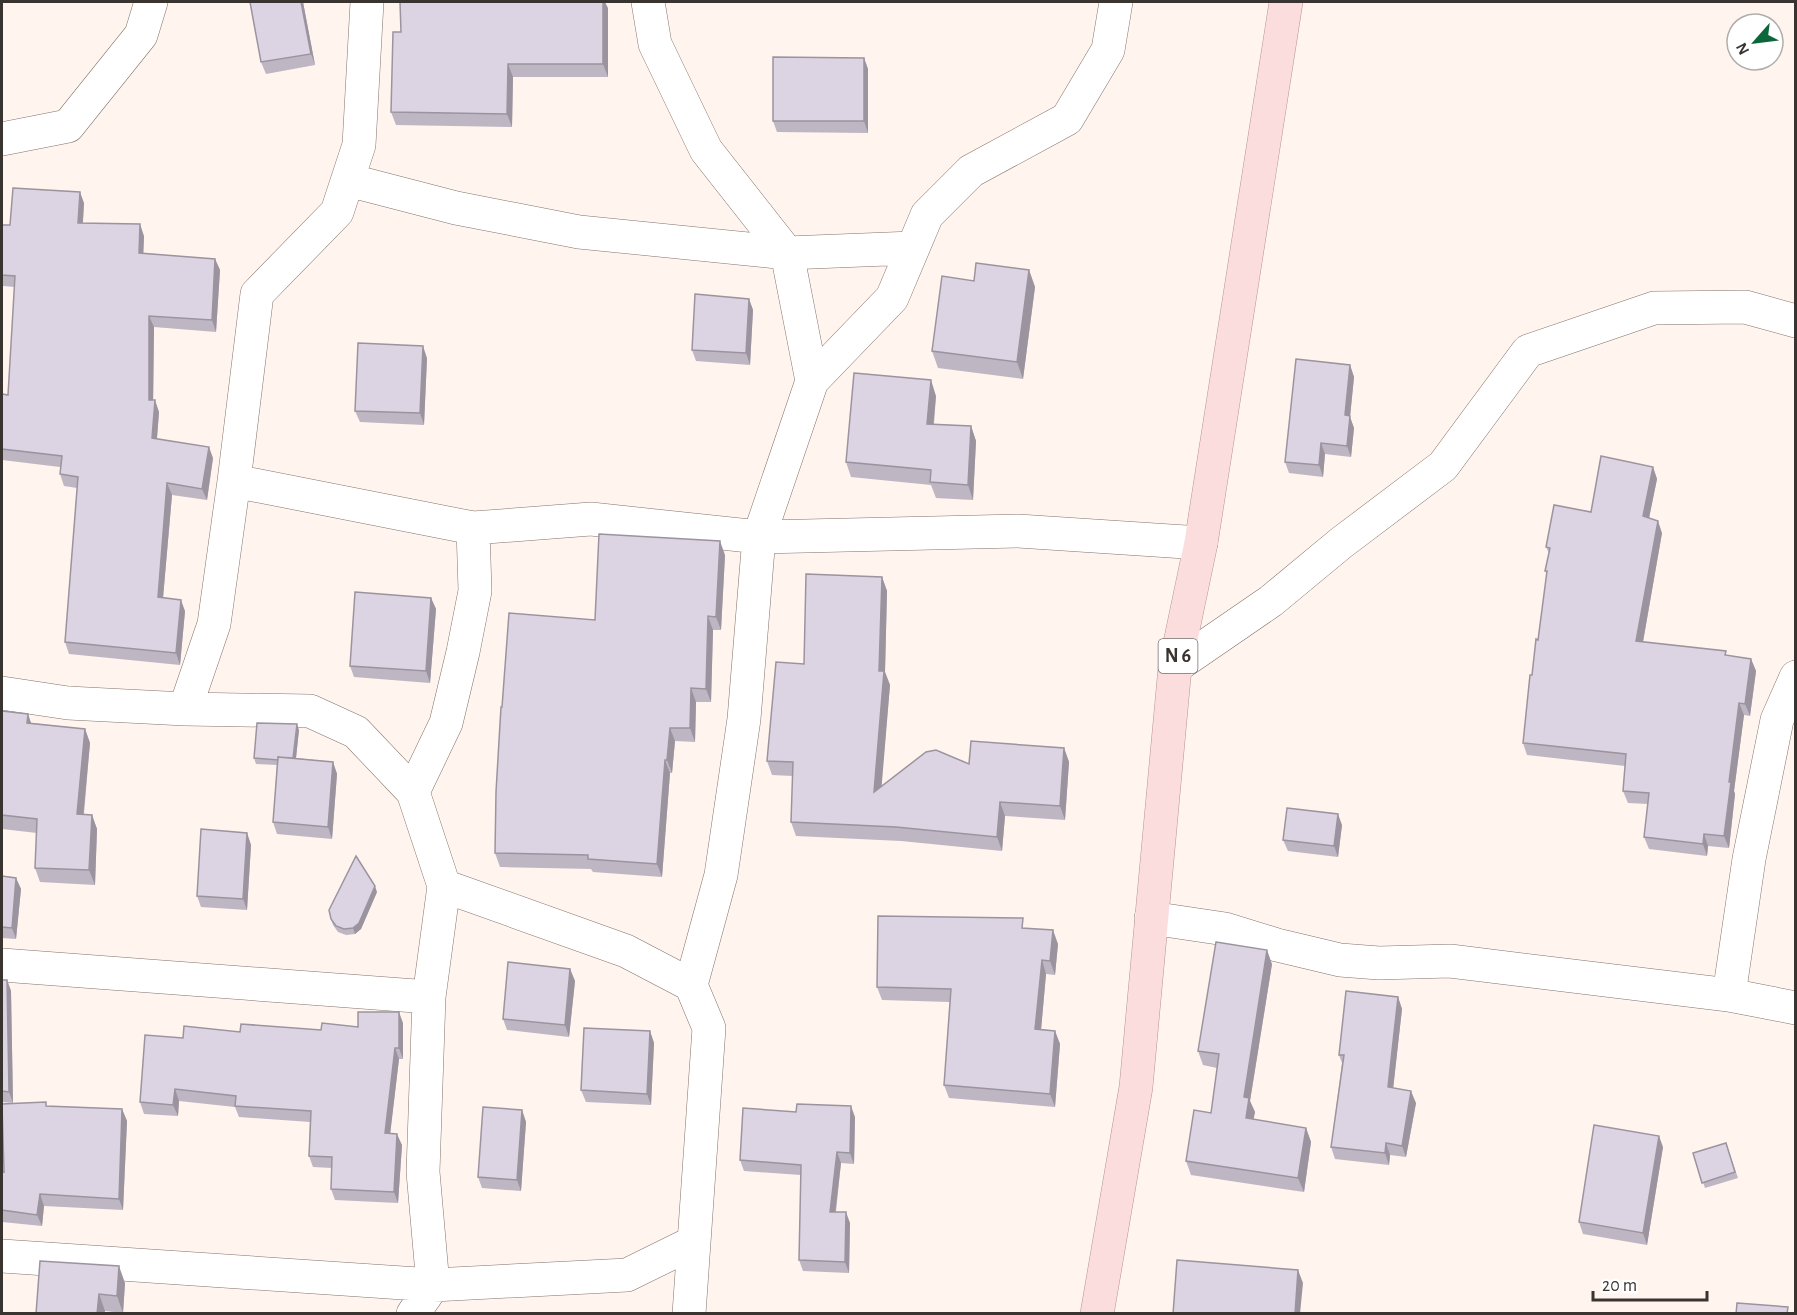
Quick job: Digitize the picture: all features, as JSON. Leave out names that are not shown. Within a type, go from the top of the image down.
[{"type":"main road","name":"N 6","points":[[1097,1314],[1136,1087],[1176,667],[1201,543],[1286,2]]},
{"type":"street","points":[[2,139],[68,126],[141,35],[151,2]]},
{"type":"street","points":[[185,709],[214,624],[257,294],[337,212],[359,145],[368,2]]},
{"type":"street","points":[[648,2],[655,44],[706,150],[787,253],[812,381]]},
{"type":"street","points":[[689,1314],[709,1028],[691,985],[721,875],[744,719],[759,537],[812,381],[892,298],[927,215],[971,171],[1067,119],[1108,50],[1116,2]]},
{"type":"street","points":[[348,180],[456,208],[579,232],[787,253],[913,248]]},
{"type":"street","points":[[1176,667],[1271,601],[1341,543],[1443,466],[1528,351],[1654,308],[1745,307],[1796,321]]},
{"type":"street","points":[[234,481],[473,528],[591,519],[759,537],[1018,531],[1201,543]]},
{"type":"street","points":[[413,792],[446,723],[463,652],[475,591],[473,528]]},
{"type":"street","points":[[1729,995],[1749,859],[1777,720],[1796,677]]},
{"type":"street","points":[[2,693],[68,703],[185,709],[310,711],[356,732],[413,792],[444,886],[429,997],[423,1172],[433,1285],[412,1314]]},
{"type":"street","points":[[444,886],[626,951],[691,985]]},
{"type":"street","points":[[1151,918],[1225,929],[1277,945],[1340,960],[1379,963],[1450,961],[1729,995],[1796,1008]]},
{"type":"street","points":[[2,965],[429,997]]},
{"type":"street","points":[[2,1256],[433,1285],[627,1275],[694,1242]]},
{"type":"building","points":[[250,2],[301,2],[311,54],[261,62]]},
{"type":"building","points":[[400,2],[603,2],[603,64],[508,64],[507,114],[391,112],[393,32],[401,32]]},
{"type":"building","points":[[773,57],[864,58],[864,121],[773,121]]},
{"type":"building","points":[[13,188],[80,192],[78,223],[140,224],[139,253],[215,259],[212,320],[149,316],[149,400],[155,400],[152,438],[209,447],[202,489],[167,483],[158,597],[181,600],[176,653],[65,642],[78,477],[60,474],[62,456],[2,449],[2,394],[8,395],[15,276],[2,275],[2,225],[10,225]]},
{"type":"building","points":[[976,263],[1029,270],[1017,362],[932,351],[942,276],[974,281]]},
{"type":"building","points":[[695,294],[749,299],[746,353],[692,350]]},
{"type":"building","points":[[358,343],[423,346],[420,413],[355,411]]},
{"type":"building","points":[[1296,359],[1350,365],[1345,415],[1350,416],[1347,446],[1321,443],[1319,465],[1285,462]]},
{"type":"building","points":[[854,373],[931,380],[927,424],[971,426],[968,485],[930,482],[931,470],[846,462]]},
{"type":"building","points":[[1601,456],[1653,467],[1643,516],[1658,521],[1636,641],[1726,651],[1725,655],[1751,659],[1745,704],[1739,703],[1724,836],[1704,834],[1703,844],[1644,837],[1649,793],[1623,791],[1626,754],[1523,743],[1530,675],[1532,675],[1536,639],[1538,640],[1547,571],[1545,571],[1550,548],[1546,547],[1554,505],[1591,512]]},
{"type":"building","points":[[599,534],[720,541],[716,617],[708,616],[706,689],[691,688],[690,728],[670,728],[667,760],[665,760],[657,864],[588,859],[588,855],[495,853],[496,792],[509,613],[595,620]]},
{"type":"building","points":[[806,574],[882,577],[879,671],[884,671],[874,792],[926,752],[936,750],[969,764],[971,741],[1064,748],[1060,806],[1000,802],[997,837],[896,827],[791,822],[793,762],[767,761],[776,662],[804,664]]},
{"type":"building","points":[[355,592],[431,598],[426,671],[350,666]]},
{"type":"building","points":[[2,711],[28,714],[27,723],[85,729],[77,814],[92,815],[89,870],[35,868],[37,819],[2,815]]},
{"type":"building","points":[[257,723],[297,724],[293,758],[278,757],[278,760],[254,758]]},
{"type":"building","points":[[278,757],[333,762],[328,827],[273,822]]},
{"type":"building","points":[[1287,808],[1338,814],[1334,846],[1283,840]]},
{"type":"building","points":[[201,829],[247,833],[243,899],[197,896]]},
{"type":"building","points":[[356,856],[375,886],[359,923],[353,928],[344,929],[336,926],[329,910]]},
{"type":"building","points":[[2,876],[16,878],[12,928],[2,927]]},
{"type":"building","points":[[878,916],[1023,918],[1022,928],[1053,930],[1050,961],[1042,960],[1035,1029],[1055,1031],[1050,1094],[944,1085],[951,989],[877,987]]},
{"type":"building","points":[[1216,942],[1267,950],[1244,1097],[1249,1098],[1246,1118],[1306,1128],[1298,1178],[1186,1161],[1194,1110],[1211,1113],[1219,1054],[1198,1051]]},
{"type":"building","points":[[508,962],[570,969],[565,1025],[503,1019]]},
{"type":"building","points":[[2,980],[7,980],[9,1092],[2,1091]]},
{"type":"building","points":[[1346,991],[1398,997],[1388,1087],[1411,1091],[1402,1146],[1386,1143],[1385,1153],[1331,1147],[1344,1055],[1339,1055]]},
{"type":"building","points":[[358,1012],[399,1012],[399,1048],[395,1048],[385,1133],[397,1134],[394,1192],[331,1189],[332,1157],[309,1156],[311,1111],[235,1106],[236,1096],[175,1089],[173,1105],[140,1102],[145,1035],[183,1038],[184,1026],[240,1032],[241,1024],[321,1030],[322,1023],[358,1027]]},
{"type":"building","points":[[584,1028],[650,1031],[647,1094],[581,1090]]},
{"type":"building","points":[[46,1102],[46,1106],[122,1109],[119,1199],[40,1194],[37,1215],[2,1210],[2,1171],[4,1172],[2,1104]]},
{"type":"building","points":[[797,1104],[851,1106],[850,1153],[837,1152],[830,1212],[846,1212],[845,1262],[799,1260],[801,1165],[740,1160],[743,1108],[796,1112]]},
{"type":"building","points":[[483,1107],[522,1110],[517,1180],[478,1177]]},
{"type":"building","points":[[1594,1125],[1659,1136],[1643,1233],[1579,1222]]},
{"type":"building","points":[[1726,1143],[1735,1172],[1702,1183],[1693,1153]]},
{"type":"building","points":[[1177,1260],[1298,1270],[1295,1314],[1173,1314]]},
{"type":"building","points":[[40,1261],[119,1266],[117,1296],[99,1294],[97,1314],[36,1314]]},
{"type":"building","points":[[1737,1303],[1788,1307],[1787,1314],[1736,1314]]}]
